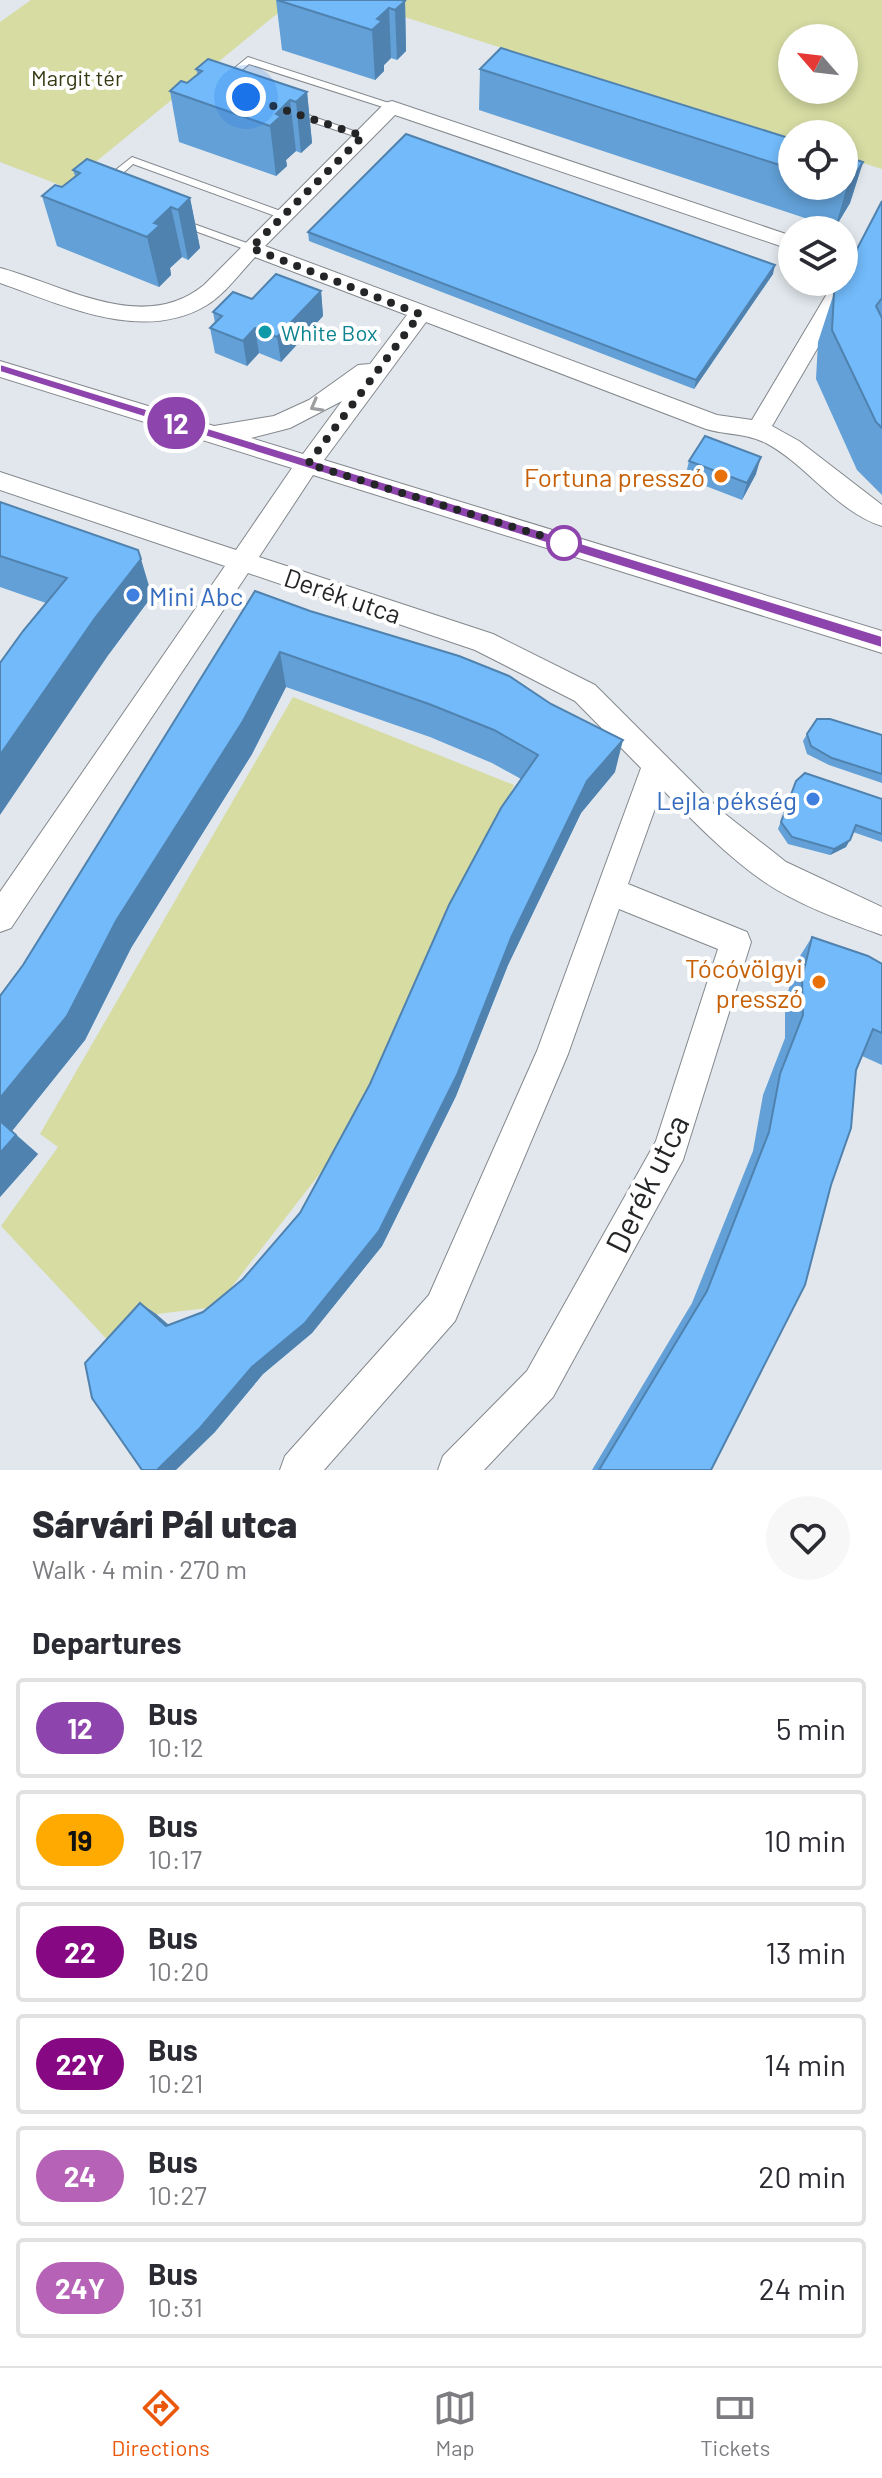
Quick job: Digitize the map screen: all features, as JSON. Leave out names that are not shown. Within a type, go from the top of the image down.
[{"type":"street","points":[[0,275],[120,313],[160,315],[198,301],[392,107],[778,238]]},
{"type":"street","points":[[251,248],[714,423],[758,430],[811,462],[865,508],[882,517]]},
{"type":"street","points":[[758,430],[837,296]]},
{"type":"street","points":[[0,918],[308,464],[420,314]]},
{"type":"street","points":[[197,430],[237,432],[260,429],[299,415],[336,394],[400,342]]},
{"type":"street","points":[[0,369],[882,642]]},
{"type":"street","name":"Derék utca","points":[[0,481],[484,642],[585,693],[710,819],[775,872],[854,911],[882,921]]},
{"type":"street","points":[[299,1470],[442,1308],[552,1054],[656,765]]},
{"type":"street","name":"Derék utca","points":[[457,1470],[540,1384],[671,1148],[736,942],[610,891]]},
{"type":"lane","points":[[231,92],[216,87],[248,60],[392,107]]},
{"type":"lane","points":[[275,106],[363,136]]},
{"type":"lane","points":[[95,191],[132,160],[282,215]]},
{"type":"lane","points":[[166,217],[251,248]]},
{"type":"green space","name":"Margit tér","points":[[31,0],[298,0],[65,187],[0,162],[0,22]]},
{"type":"green space","points":[[351,0],[882,0],[882,169],[858,161],[858,120],[778,120],[778,136]]},
{"type":"green space","points":[[293,697],[514,785],[374,1104],[216,1307],[157,1314],[116,1349],[1,1226],[58,1147],[40,1134]]},
{"type":"building","points":[[277,0],[405,1],[395,10],[389,8],[377,19],[382,21],[372,30]]},
{"type":"building","points":[[501,48],[778,135],[778,165],[480,69]]},
{"type":"building","points":[[208,59],[307,92],[296,102],[290,100],[276,114],[281,116],[270,126],[170,91],[181,81],[187,83],[202,71],[196,69]]},
{"type":"building","points":[[406,134],[775,265],[696,380],[308,232]]},
{"type":"building","points":[[87,159],[190,198],[178,210],[171,207],[154,223],[160,225],[147,237],[42,196],[55,185],[62,187],[80,173],[73,170]]},
{"type":"building","points":[[882,201],[882,298],[876,306],[882,318],[882,428],[876,422],[832,330],[834,296],[858,296],[858,247]]},
{"type":"building","points":[[276,274],[321,291],[277,337],[255,328],[243,341],[210,328],[222,316],[213,312],[233,292],[252,299]]},
{"type":"building","points":[[705,436],[761,457],[747,483],[689,461]]},
{"type":"building","points":[[0,502],[138,550],[141,559],[95,618],[0,755],[0,663],[67,578],[0,556]]},
{"type":"building","points":[[255,591],[459,656],[509,676],[551,704],[623,740],[587,781],[511,938],[457,1075],[379,1231],[305,1323],[252,1367],[200,1428],[157,1470],[142,1470],[92,1398],[85,1363],[140,1303],[166,1326],[203,1312],[243,1279],[300,1213],[370,1084],[449,905],[501,808],[538,755],[494,730],[429,704],[280,652],[243,721],[116,921],[67,1016],[0,1098],[0,996],[23,965]]},
{"type":"building","points":[[817,719],[830,719],[882,735],[882,774],[832,758],[811,746],[807,734]]},
{"type":"building","points":[[805,773],[882,799],[882,834],[856,825],[850,840],[834,849],[792,837],[781,822],[796,781]]},
{"type":"building","points":[[812,937],[868,956],[882,964],[882,1033],[873,1029],[856,1070],[851,1128],[831,1185],[805,1285],[711,1470],[599,1470],[707,1291],[769,1132],[780,1074],[803,1015],[802,978]]},
{"type":"building","points":[[0,1121],[16,1135],[0,1153]]},
{"type":"bus line","name":"12","points":[[0,369],[882,642]]},
{"type":"place","name":"White Box","points":[[265,332]]},
{"type":"place","name":"Fortuna presszó","points":[[721,476]]},
{"type":"place","name":"Mini Abc","points":[[133,595]]},
{"type":"place","name":"Lejla pékség","points":[[813,799]]},
{"type":"place","name":"Tócóvölgyi presszó","points":[[819,982]]},
{"type":"route","points":[[246,97],[363,136],[251,248],[420,314],[308,464],[572,545],[564,543]]}]
